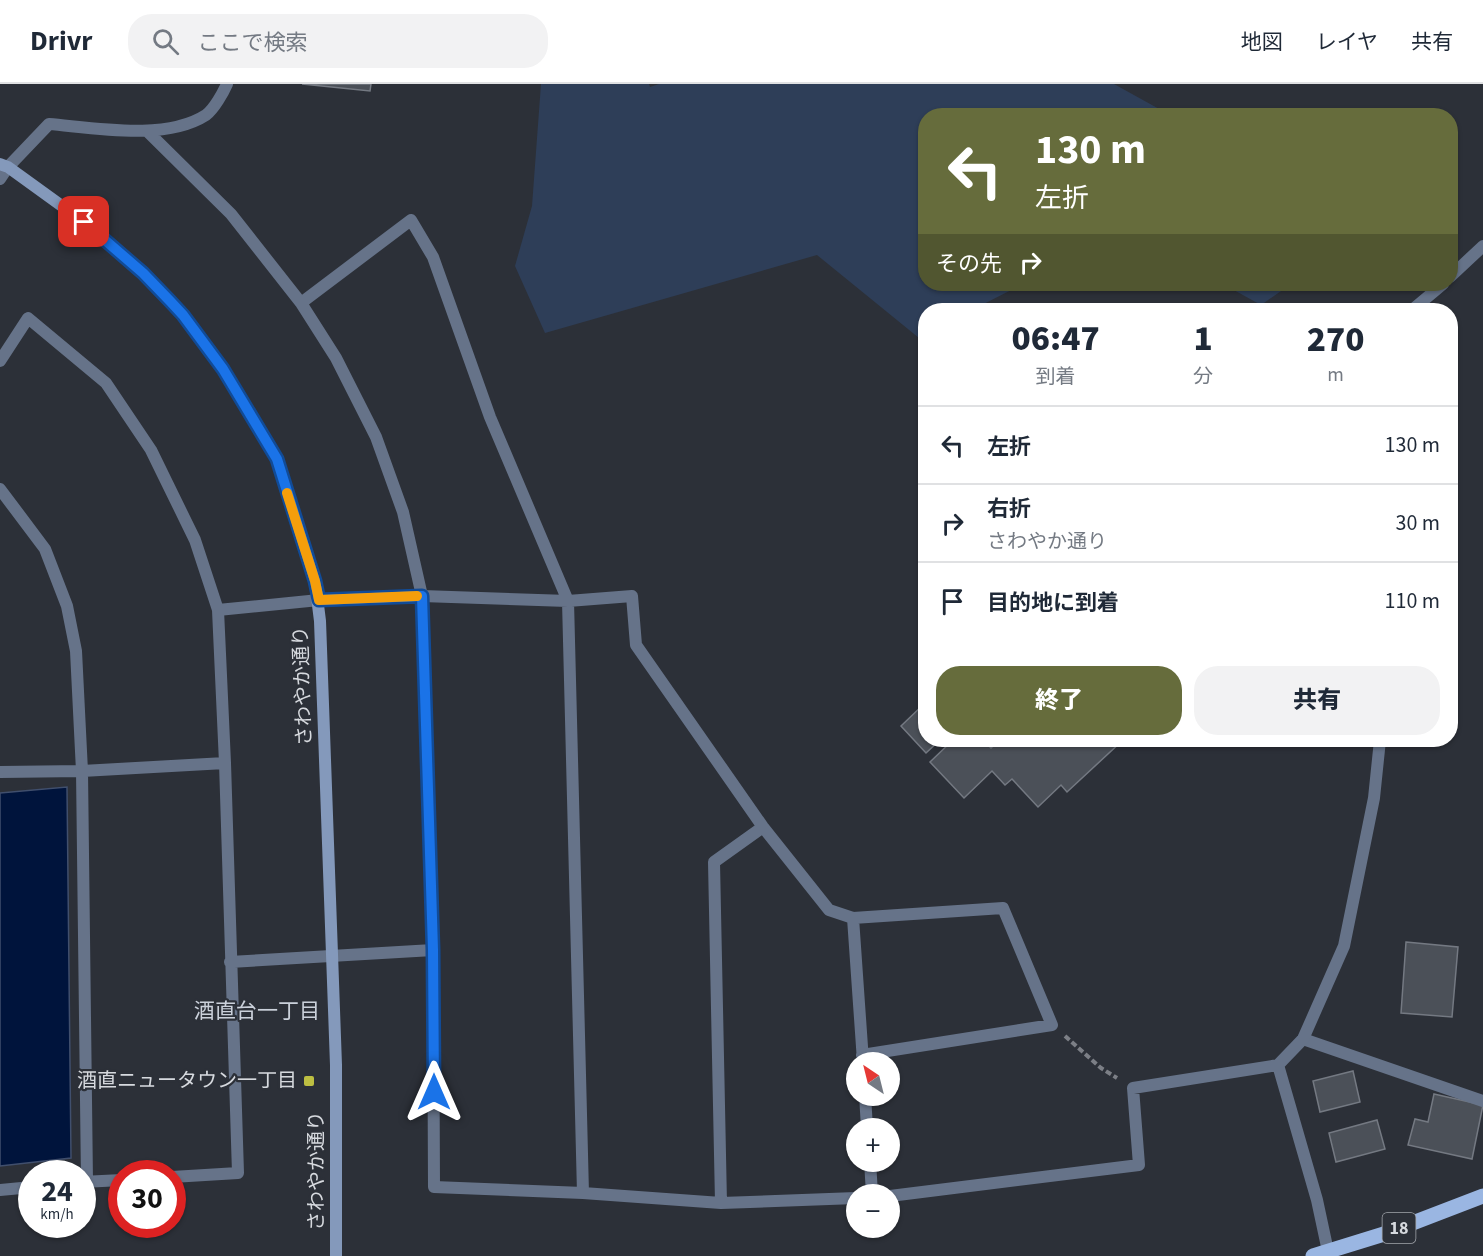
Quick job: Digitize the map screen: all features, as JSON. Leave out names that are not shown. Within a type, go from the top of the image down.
[{"type":"main road","name":"18","points":[[1323,1254],[1384,1234],[1483,1196]]},
{"type":"street","points":[[0,179],[4,166],[49,124],[148,132],[183,124],[207,114],[227,84]]},
{"type":"street","points":[[148,132],[231,214],[301,303],[336,358],[376,436],[403,512],[422,596],[433,950],[434,1187],[583,1193],[721,1203],[846,1198]]},
{"type":"street","name":"さわやか通り","points":[[4,166],[84,222],[143,273],[183,315],[223,369],[277,459],[315,581],[319,600],[336,1065],[336,1256]]},
{"type":"street","points":[[301,303],[411,220],[433,257],[490,417],[568,601],[583,1193]]},
{"type":"street","points":[[1458,269],[1483,246]]},
{"type":"street","points":[[1420,303],[1435,291]]},
{"type":"street","points":[[0,361],[28,318],[106,383],[151,450],[195,540],[218,610],[238,1173],[186,1176]]},
{"type":"street","points":[[0,489],[45,549],[67,606],[76,651],[82,771],[85,1160]]},
{"type":"street","points":[[218,610],[319,600],[422,596],[568,601],[632,596],[636,645],[763,827],[829,910],[853,918],[1003,908],[1052,1025],[900,1052]]},
{"type":"street","points":[[900,1195],[1139,1165],[1133,1088],[1278,1065],[1303,1039],[1344,946],[1374,798],[1379,747]]},
{"type":"street","points":[[0,772],[82,771],[225,763]]},
{"type":"street","points":[[721,1203],[714,862],[763,827]]},
{"type":"street","points":[[853,918],[863,1052]]},
{"type":"street","points":[[230,962],[433,950]]},
{"type":"street","points":[[1303,1039],[1483,1101]]},
{"type":"street","points":[[1278,1065],[1317,1200],[1323,1254]]},
{"type":"street","points":[[0,1190],[18,1188]]},
{"type":"path","points":[[1052,1025],[1101,1068],[1133,1088]]},
{"type":"shaded area","points":[[541,84],[649,84],[650,87],[659,84],[1114,84],[1157,108],[918,108],[918,291],[1009,291],[986,303],[918,303],[918,337],[817,255],[545,333],[515,266],[532,206]]},
{"type":"shaded area","points":[[1236,291],[1281,291],[1264,303],[1257,303]]},
{"type":"water","points":[[67,787],[71,1158],[18,1160],[18,1164],[0,1166],[0,793]]},
{"type":"building","points":[[302,84],[371,84],[370,91]]},
{"type":"building","points":[[918,710],[918,744],[901,726]]},
{"type":"building","points":[[920,747],[932,747],[926,753]]},
{"type":"building","points":[[946,747],[1115,747],[1067,792],[1061,785],[1038,807],[1012,779],[1005,785],[992,771],[964,798],[930,762]]},
{"type":"building","points":[[1406,942],[1458,947],[1452,1017],[1401,1013]]},
{"type":"building","points":[[1353,1071],[1360,1102],[1320,1112],[1313,1081]]},
{"type":"building","points":[[1434,1094],[1483,1105],[1472,1159],[1408,1145],[1415,1119],[1428,1122]]},
{"type":"building","points":[[1377,1120],[1385,1149],[1336,1162],[1329,1133]]},
{"type":"slow traffic","points":[[287,493],[319,600],[417,596]]},
{"type":"place","name":"酒直ニュータウン一丁目","points":[[309,1081]]},
{"type":"district","name":"酒直台一丁目","points":[[257,1011]]},
{"type":"route","points":[[84,222],[143,273],[170,301],[223,369],[277,459],[319,600],[422,596],[433,950],[434,1092]]}]
